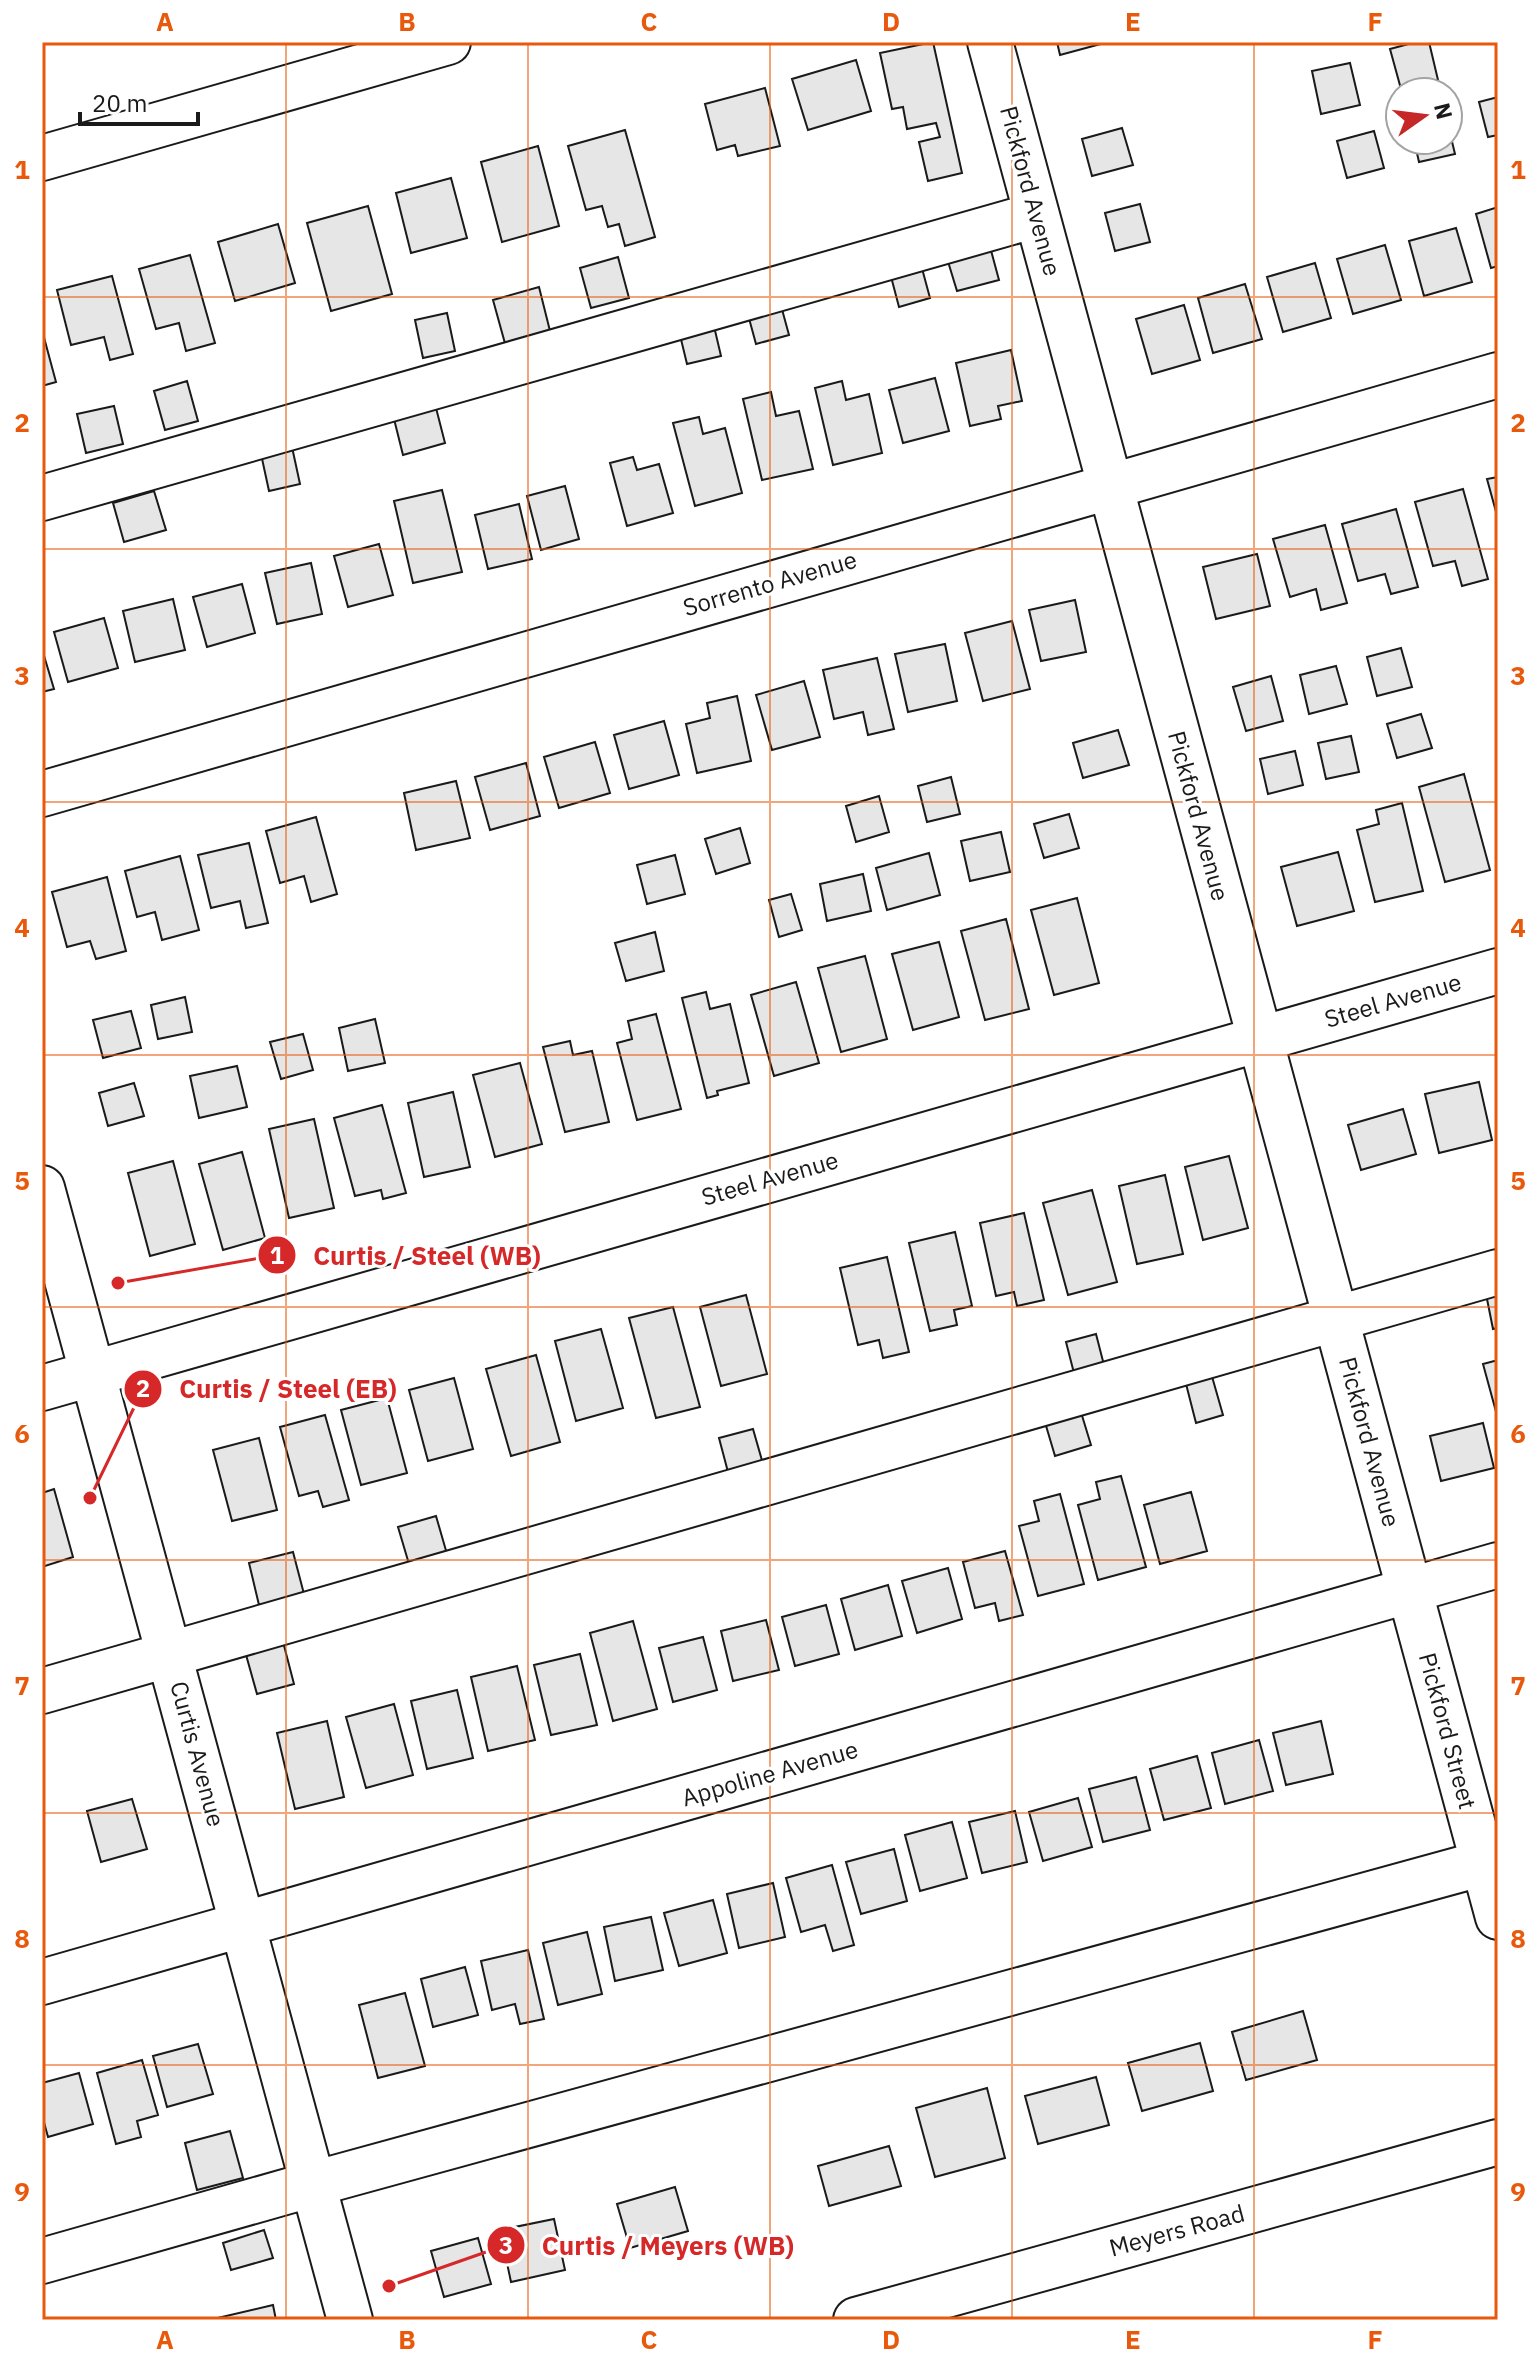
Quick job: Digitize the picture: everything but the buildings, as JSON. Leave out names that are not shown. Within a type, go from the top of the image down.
[{"type":"street","points":[[42,158],[448,42]]},
{"type":"street","name":"Pickford Avenue","points":[[990,42],[1409,1590]]},
{"type":"street","points":[[42,498],[1036,215]]},
{"type":"street","name":"Sorrento Avenue","points":[[42,794],[1498,375]]},
{"type":"street","name":"Steel Avenue","points":[[42,1388],[1498,971]]},
{"type":"street","name":"Curtis Avenue","points":[[42,1188],[350,2320]]},
{"type":"street","points":[[42,1691],[1498,1272]]},
{"type":"street","name":"Appoline Avenue","points":[[42,1982],[1498,1565]]},
{"type":"street","name":"Pickford Street","points":[[1409,1590],[1491,1861],[1498,1917]]},
{"type":"street","points":[[42,2261],[1491,1861]]},
{"type":"street","name":"Meyers Road","points":[[856,2320],[1498,2142]]},
{"type":"place","name":"Curtis / Steel (WB)","points":[[118,1283]]},
{"type":"place","name":"Curtis / Steel (EB)","points":[[90,1498]]},
{"type":"place","name":"Curtis / Meyers (WB)","points":[[389,2286]]}]
